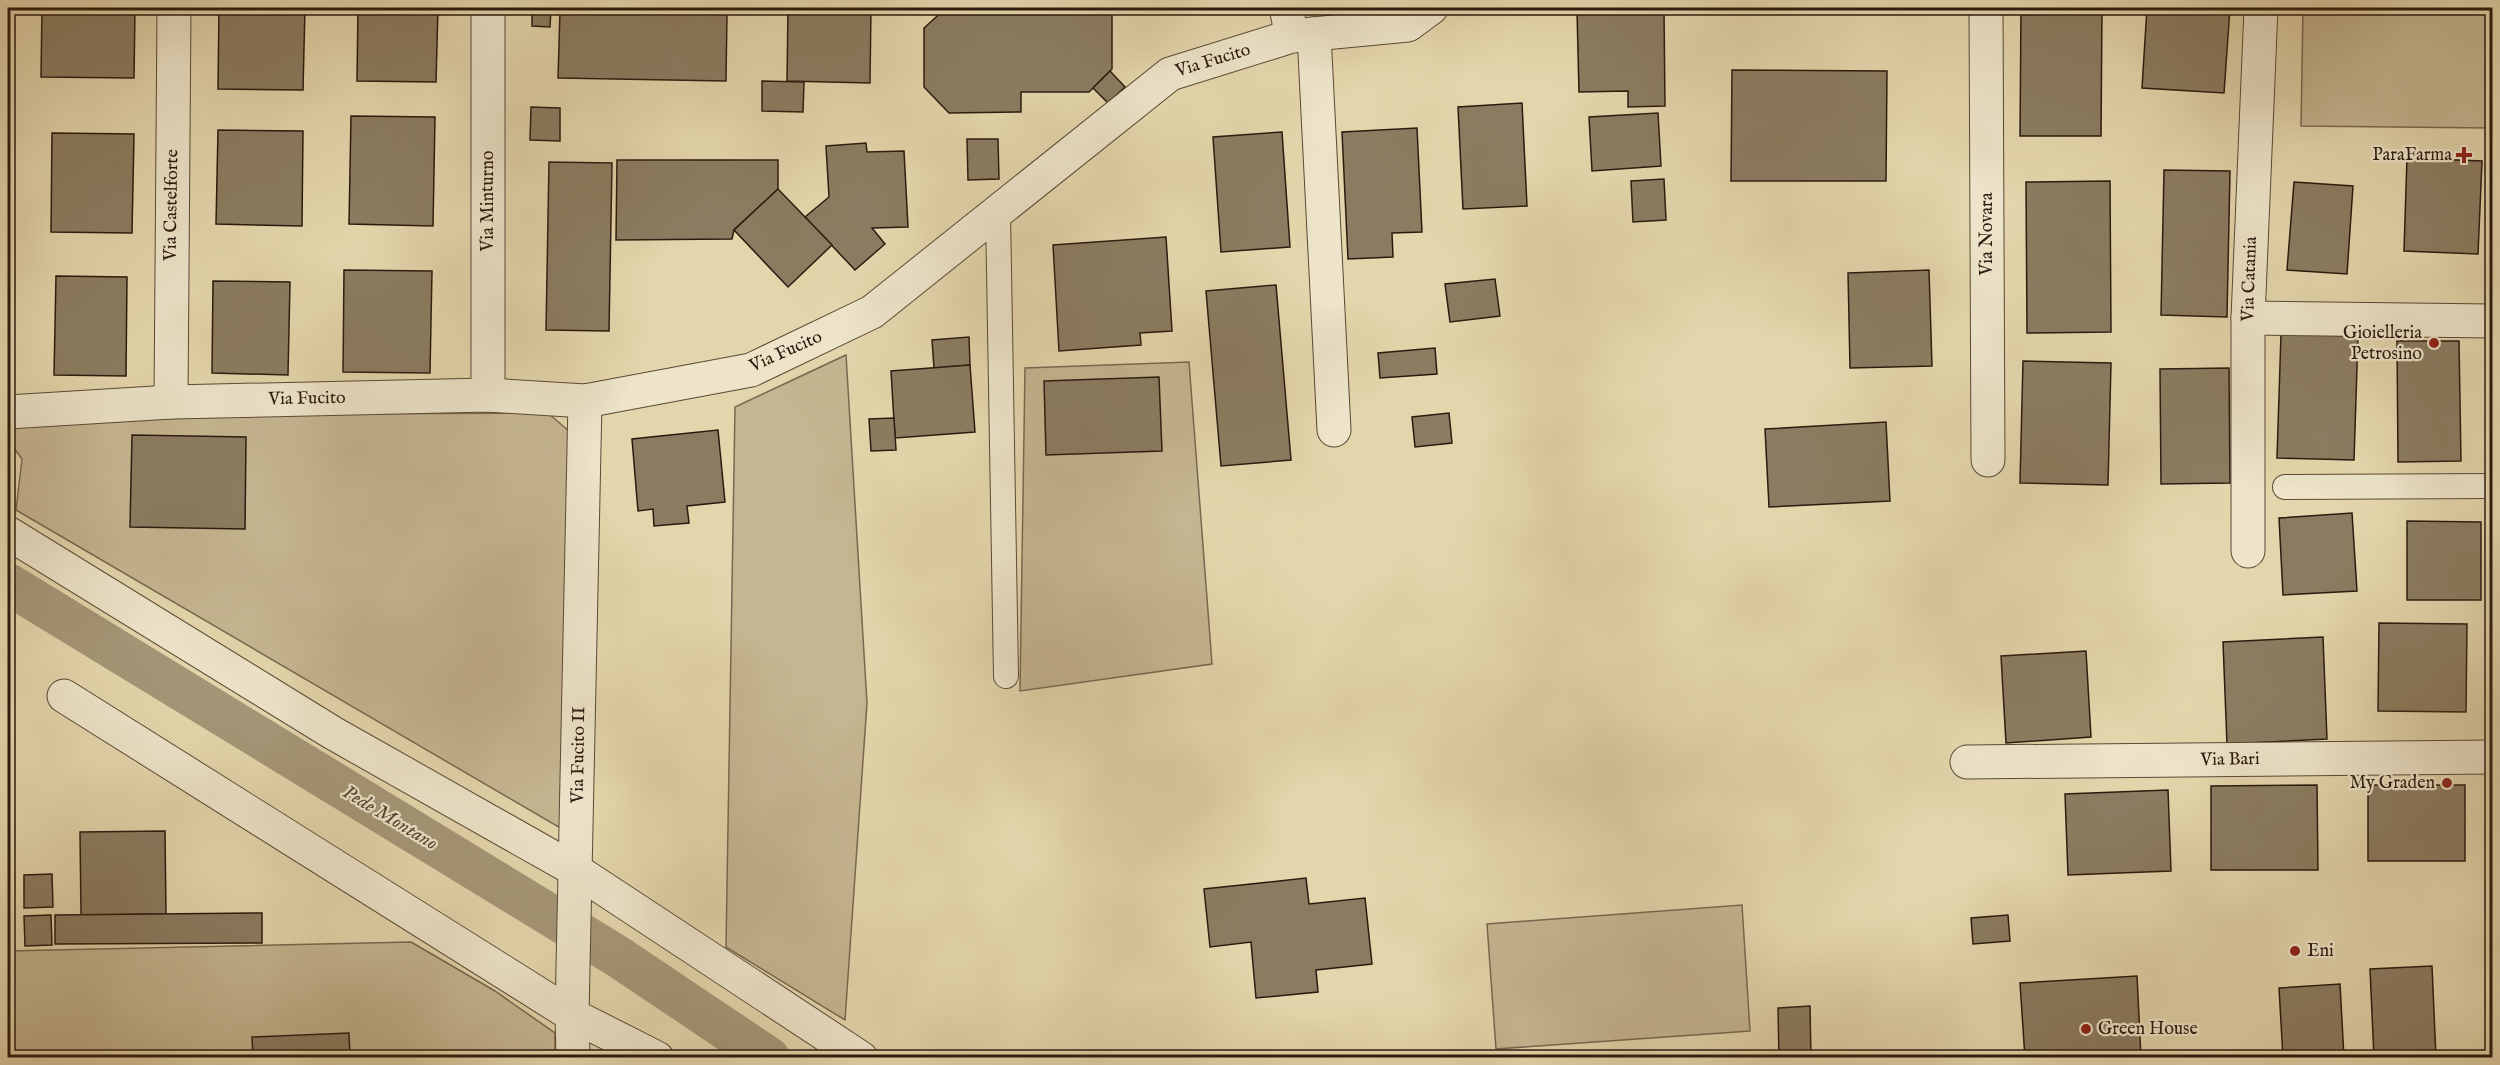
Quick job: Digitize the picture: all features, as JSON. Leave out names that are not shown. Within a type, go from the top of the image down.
[{"type":"street","name":"Via Castelforte","points":[[171,402],[174,8]]},
{"type":"street","name":"Via Minturno","points":[[488,8],[488,395]]},
{"type":"street","name":"Via Fucito","points":[[8,412],[171,402],[488,395],[585,401],[751,370],[872,312],[1170,74],[1297,26],[1408,25],[1431,8]]},
{"type":"street","name":"Via Novara","points":[[1986,8],[1988,460]]},
{"type":"street","name":"Via Catania","points":[[2248,551],[2248,318],[2261,8]]},
{"type":"street","points":[[1297,26],[1334,430]]},
{"type":"street","points":[[2248,318],[2493,321]]},
{"type":"street","name":"Via Fucito II","points":[[573,1058],[585,401]]},
{"type":"street","points":[[8,533],[861,1058]]},
{"type":"street","points":[[64,696],[572,1015],[657,1058]]},
{"type":"street","name":"Via Bari","points":[[1967,762],[2493,757]]},
{"type":"lane","points":[[998,212],[1006,676]]},
{"type":"lane","points":[[2285,487],[2493,486]]},
{"type":"shaded area","points":[[2303,8],[2490,8],[2488,128],[2301,126]]},
{"type":"shaded area","points":[[846,355],[867,703],[845,1020],[726,947],[735,407]]},
{"type":"shaded area","points":[[1189,362],[1212,664],[1020,691],[1025,368]]},
{"type":"shaded area","points":[[548,413],[570,432],[562,829],[16,510],[22,459],[8,440],[8,425],[273,414]]},
{"type":"shaded area","points":[[1742,905],[1750,1031],[1496,1049],[1487,924]]},
{"type":"shaded area","points":[[411,942],[495,991],[555,1033],[555,1057],[8,1057],[8,951]]},
{"type":"building","points":[[42,8],[135,8],[134,78],[41,77]]},
{"type":"building","points":[[219,8],[305,8],[303,90],[218,89]]},
{"type":"building","points":[[358,8],[438,8],[436,82],[357,81]]},
{"type":"building","points":[[532,8],[551,8],[550,27],[532,26]]},
{"type":"building","points":[[788,8],[871,8],[870,83],[787,81]]},
{"type":"building","points":[[946,8],[1112,8],[1112,69],[1089,92],[1021,92],[1021,112],[949,113],[924,87],[924,28]]},
{"type":"building","points":[[2021,8],[2102,8],[2101,136],[2020,136]]},
{"type":"building","points":[[2147,8],[2230,8],[2224,93],[2142,88]]},
{"type":"building","points":[[1664,10],[1665,106],[1628,107],[1628,91],[1579,92],[1577,11]]},
{"type":"building","points":[[560,11],[727,14],[726,81],[558,78]]},
{"type":"building","points":[[1732,70],[1887,71],[1886,181],[1731,181]]},
{"type":"building","points":[[1110,71],[1125,87],[1108,103],[1093,88]]},
{"type":"building","points":[[762,81],[804,82],[803,112],[762,111]]},
{"type":"building","points":[[1522,103],[1527,206],[1463,209],[1458,107]]},
{"type":"building","points":[[531,107],[560,108],[560,141],[530,140]]},
{"type":"building","points":[[1658,113],[1661,166],[1592,171],[1589,117]]},
{"type":"building","points":[[351,116],[435,117],[433,226],[349,224]]},
{"type":"building","points":[[1417,128],[1422,232],[1392,233],[1393,257],[1348,259],[1342,132]]},
{"type":"building","points":[[218,130],[303,131],[302,226],[216,224]]},
{"type":"building","points":[[1282,132],[1290,247],[1221,252],[1213,137]]},
{"type":"building","points":[[52,133],[134,134],[132,233],[51,232]]},
{"type":"building","points":[[967,139],[998,139],[999,179],[968,180]]},
{"type":"building","points":[[866,143],[867,152],[904,151],[908,227],[872,228],[885,244],[855,270],[805,217],[829,197],[826,146]]},
{"type":"building","points":[[2407,158],[2482,161],[2478,254],[2404,251]]},
{"type":"building","points":[[617,160],[778,160],[778,189],[734,230],[732,239],[616,240]]},
{"type":"building","points":[[549,162],[612,163],[609,331],[546,330]]},
{"type":"building","points":[[2164,170],[2230,171],[2227,317],[2161,315]]},
{"type":"building","points":[[1664,179],[1666,220],[1633,222],[1631,181]]},
{"type":"building","points":[[2110,181],[2111,332],[2027,333],[2026,182]]},
{"type":"building","points":[[2294,182],[2353,186],[2347,274],[2287,270]]},
{"type":"building","points":[[778,189],[832,245],[788,287],[734,230]]},
{"type":"building","points":[[1166,237],[1172,331],[1140,333],[1141,345],[1059,351],[1053,245]]},
{"type":"building","points":[[344,270],[432,271],[430,373],[343,372]]},
{"type":"building","points":[[1929,270],[1932,366],[1850,368],[1848,273]]},
{"type":"building","points":[[56,276],[127,277],[126,376],[54,375]]},
{"type":"building","points":[[1495,279],[1500,316],[1450,322],[1445,284]]},
{"type":"building","points":[[213,281],[290,282],[288,375],[212,373]]},
{"type":"building","points":[[1276,285],[1291,460],[1221,466],[1206,291]]},
{"type":"building","points":[[2281,334],[2358,336],[2354,460],[2277,458]]},
{"type":"building","points":[[969,337],[970,365],[934,368],[932,340]]},
{"type":"building","points":[[2397,341],[2459,341],[2461,461],[2398,462]]},
{"type":"building","points":[[1435,348],[1437,374],[1380,378],[1378,353]]},
{"type":"building","points":[[2023,361],[2111,363],[2108,485],[2020,483]]},
{"type":"building","points":[[970,365],[975,432],[895,438],[891,371]]},
{"type":"building","points":[[2229,368],[2230,483],[2161,484],[2160,369]]},
{"type":"building","points":[[1159,377],[1162,451],[1046,455],[1044,381]]},
{"type":"building","points":[[1449,413],[1452,443],[1415,447],[1412,417]]},
{"type":"building","points":[[894,418],[896,450],[871,451],[869,419]]},
{"type":"building","points":[[1886,422],[1890,501],[1769,507],[1765,429]]},
{"type":"building","points":[[718,430],[725,502],[687,506],[689,523],[654,526],[653,509],[638,511],[632,439]]},
{"type":"building","points":[[132,435],[246,437],[245,529],[130,527]]},
{"type":"building","points":[[2352,513],[2357,591],[2283,595],[2279,518]]},
{"type":"building","points":[[2407,521],[2481,522],[2481,600],[2407,600]]},
{"type":"building","points":[[2379,623],[2467,624],[2466,712],[2378,711]]},
{"type":"building","points":[[2323,637],[2327,739],[2227,744],[2223,642]]},
{"type":"building","points":[[2086,651],[2091,737],[2006,743],[2001,656]]},
{"type":"building","points":[[2317,785],[2318,870],[2211,870],[2211,786]]},
{"type":"building","points":[[2368,785],[2465,785],[2465,861],[2368,861]]},
{"type":"building","points":[[2168,790],[2171,871],[2068,875],[2065,794]]},
{"type":"building","points":[[165,831],[166,914],[81,915],[80,832]]},
{"type":"building","points":[[52,874],[53,907],[24,908],[24,875]]},
{"type":"building","points":[[1306,878],[1309,904],[1365,898],[1372,964],[1316,970],[1318,992],[1256,998],[1251,942],[1210,947],[1204,889]]},
{"type":"building","points":[[262,913],[262,943],[55,944],[55,915]]},
{"type":"building","points":[[51,915],[52,945],[25,946],[24,916]]},
{"type":"building","points":[[2008,915],[2010,941],[1973,944],[1971,918]]},
{"type":"building","points":[[2432,966],[2436,1058],[2374,1058],[2370,969]]},
{"type":"building","points":[[2137,976],[2141,1058],[2025,1058],[2020,983]]},
{"type":"building","points":[[2340,984],[2344,1058],[2283,1058],[2279,988]]},
{"type":"building","points":[[1810,1006],[1811,1058],[1779,1058],[1778,1008]]},
{"type":"building","points":[[349,1033],[350,1058],[253,1058],[252,1037]]},
{"type":"waterway","name":"Pede Montano","points":[[8,584],[617,956],[769,1058]]},
{"type":"place","name":"ParaFarma","points":[[2464,155]]},
{"type":"place","name":"Gioielleria Petrosino","points":[[2434,343]]},
{"type":"place","name":"My Graden","points":[[2447,783]]},
{"type":"place","name":"Eni","points":[[2295,951]]},
{"type":"place","name":"Green House","points":[[2086,1029]]}]
